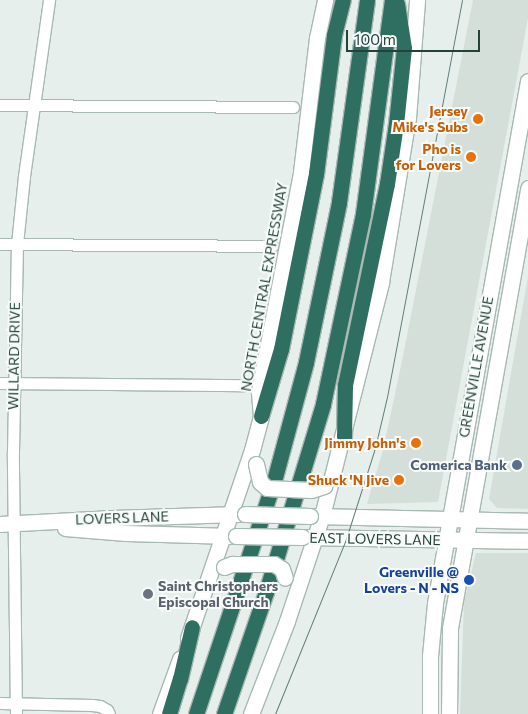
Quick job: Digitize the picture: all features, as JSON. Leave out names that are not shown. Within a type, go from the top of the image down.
[{"type":"highway","points":[[261,416],[281,349],[316,174],[334,35],[343,0]]},
{"type":"highway","points":[[196,714],[274,481],[306,362],[341,186],[367,0]]},
{"type":"highway","points":[[224,714],[305,467],[325,395],[363,214],[392,0]]},
{"type":"highway","points":[[344,437],[346,385],[388,184],[396,124],[404,48],[396,0]]},
{"type":"highway","points":[[169,714],[180,679],[192,627]]},
{"type":"main road","name":"NORTH CENTRAL EXPRESSWAY","points":[[160,714],[207,581],[229,536],[229,515],[254,457],[261,416],[259,391],[301,172],[317,38],[325,0]]},
{"type":"main road","points":[[251,714],[287,621],[308,537],[335,472],[382,282],[408,118],[418,0]]},
{"type":"main road","name":"GREENVILLE AVENUE","points":[[430,714],[432,626],[528,81]]},
{"type":"main road","name":"GREENVILLE AVENUE","points":[[448,714],[450,628],[528,188]]},
{"type":"main road","points":[[254,457],[260,482],[268,488],[311,490],[324,486],[335,472]]},
{"type":"main road","name":"EAST LOVERS LANE","points":[[229,515],[528,521]]},
{"type":"main road","name":"LOVERS LANE","points":[[7,524],[112,518],[229,515]]},
{"type":"main road","name":"LOVERS LANE","points":[[7,524],[126,533],[229,536]]},
{"type":"main road","name":"EAST LOVERS LANE","points":[[229,536],[528,541]]},
{"type":"main road","points":[[207,581],[224,567],[232,564],[274,564],[282,569],[285,578],[287,621]]},
{"type":"street","name":"WILLARD DRIVE","points":[[16,709],[7,524],[14,383],[17,244],[34,105],[50,0]]},
{"type":"street","points":[[0,105],[293,107]]},
{"type":"street","points":[[0,244],[272,246]]},
{"type":"street","points":[[0,383],[242,385]]},
{"type":"street","points":[[0,703],[16,709],[92,705],[108,712]]},
{"type":"shaded area","points":[[473,0],[528,0],[528,18],[438,502],[367,504],[383,450],[402,361]]},
{"type":"shaded area","points":[[528,276],[528,509],[497,508],[489,499]]},
{"type":"shaded area","points":[[476,553],[528,553],[528,714],[460,714],[464,601]]},
{"type":"tram line","points":[[275,714],[345,542],[375,448],[387,397],[462,0]]},
{"type":"place","name":"Jersey Mike's Subs","points":[[478,119]]},
{"type":"place","name":"Pho is for Lovers","points":[[471,157]]},
{"type":"place","name":"Jimmy John's","points":[[416,443]]},
{"type":"place","name":"Comerica Bank","points":[[517,465]]},
{"type":"place","name":"Shuck 'N Jive","points":[[399,480]]},
{"type":"place","name":"Greenville @ Lovers - N - NS","points":[[469,580]]},
{"type":"place","name":"Saint Christophers Episcopal Church","points":[[148,594]]}]
